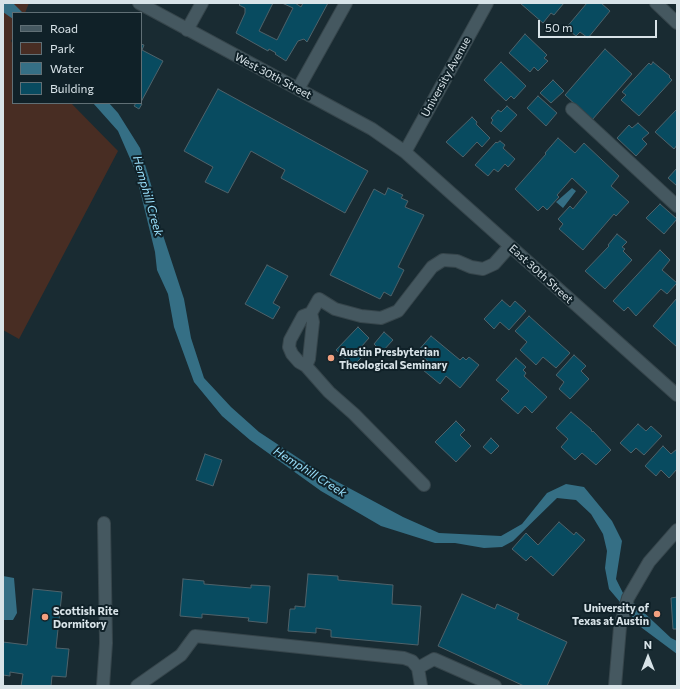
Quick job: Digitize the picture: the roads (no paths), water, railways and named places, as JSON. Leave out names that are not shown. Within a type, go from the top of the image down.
[{"type":"street","name":"West 30th Street","points":[[139,3],[372,129],[405,152]]},
{"type":"street","points":[[187,30],[202,3]]},
{"type":"street","points":[[298,89],[346,3]]},
{"type":"street","name":"University Avenue","points":[[405,152],[487,3]]},
{"type":"street","points":[[656,3],[677,22]]},
{"type":"street","points":[[572,109],[677,206]]},
{"type":"street","name":"East 30th Street","points":[[405,152],[677,395]]},
{"type":"street","points":[[306,366],[309,359],[312,322],[311,313],[319,299],[336,309],[361,316],[380,318],[398,311],[432,267],[443,260],[457,261],[471,267],[484,269],[494,264],[510,246]]},
{"type":"street","points":[[311,313],[303,316],[290,340],[289,347],[292,354],[299,362],[306,366],[329,392],[354,414],[424,485]]},
{"type":"street","points":[[102,686],[106,643],[104,523]]},
{"type":"street","points":[[615,686],[620,627],[628,598],[649,562],[677,530]]},
{"type":"street","points":[[137,686],[181,655],[195,636],[404,658],[412,661],[418,668],[421,686]]},
{"type":"street","points":[[418,668],[434,659],[496,686]]},
{"type":"water","points":[[3,3],[13,3],[22,12],[12,12],[12,18],[3,12]]},
{"type":"water","name":"Hemphill Creek","points":[[94,104],[110,104],[118,113],[140,148],[152,188],[160,226],[184,299],[191,338],[204,378],[231,407],[259,432],[321,473],[403,517],[439,533],[501,536],[522,524],[547,493],[566,484],[584,487],[612,521],[622,541],[616,579],[623,593],[671,638],[677,641],[677,654],[642,628],[609,589],[605,568],[607,551],[603,534],[591,514],[576,500],[557,498],[513,541],[502,547],[484,548],[455,543],[435,543],[381,526],[321,491],[250,440],[222,416],[194,382],[174,327],[168,294],[157,270],[155,252],[135,170],[118,131]]},
{"type":"water","points":[[572,188],[576,191],[563,208],[556,202]]},
{"type":"water","points":[[3,576],[14,578],[17,613],[13,620],[3,620]]},
{"type":"place","name":"Austin Presbyterian Theological Seminary","points":[[331,358]]},
{"type":"place","name":"University of Texas at Austin","points":[[657,614]]},
{"type":"place","name":"Scottish Rite Dormitory","points":[[45,617]]}]
